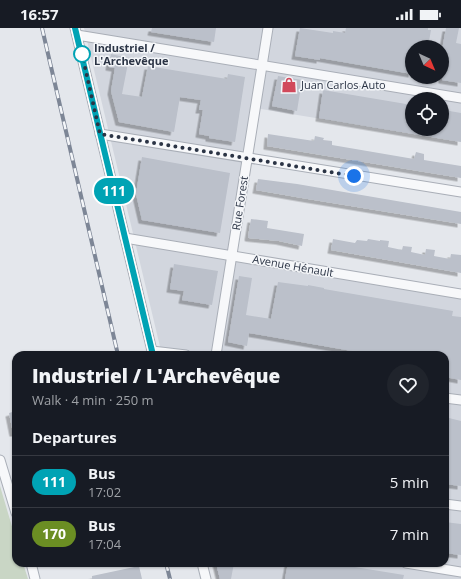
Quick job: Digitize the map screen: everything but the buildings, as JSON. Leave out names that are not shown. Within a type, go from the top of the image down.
[{"type":"street","name":"Rue Forest","points":[[217,351],[268,28]]},
{"type":"street","points":[[153,351],[76,32],[262,66],[461,98]]},
{"type":"street","points":[[100,134],[246,159],[461,192]]},
{"type":"street","name":"Avenue Hénault","points":[[125,238],[461,294]]},
{"type":"street","points":[[449,398],[461,400]]},
{"type":"street","points":[[0,460],[12,500]]},
{"type":"street","points":[[449,504],[461,506]]},
{"type":"street","points":[[32,567],[35,579]]},
{"type":"street","points":[[203,567],[206,579]]},
{"type":"street","points":[[430,567],[461,572]]},
{"type":"shaded area","points":[[84,28],[461,28],[461,142],[425,136],[449,136],[449,92],[405,92],[405,133],[255,108],[232,255],[461,294],[461,579],[217,579],[214,567],[449,567],[449,351],[161,351]]},
{"type":"green space","points":[[0,486],[12,526],[12,567],[24,567],[28,579],[0,579]]},
{"type":"railway","points":[[42,28],[117,351]]},
{"type":"railway","points":[[167,567],[170,579]]},
{"type":"bus line","name":"111","points":[[75,28],[152,351]]},
{"type":"place","name":"Industriel / L'Archevêque","points":[[82,54]]},
{"type":"place","name":"Juan Carlos Auto","points":[[289,85]]},
{"type":"route","points":[[82,54],[100,134],[354,176]]}]
